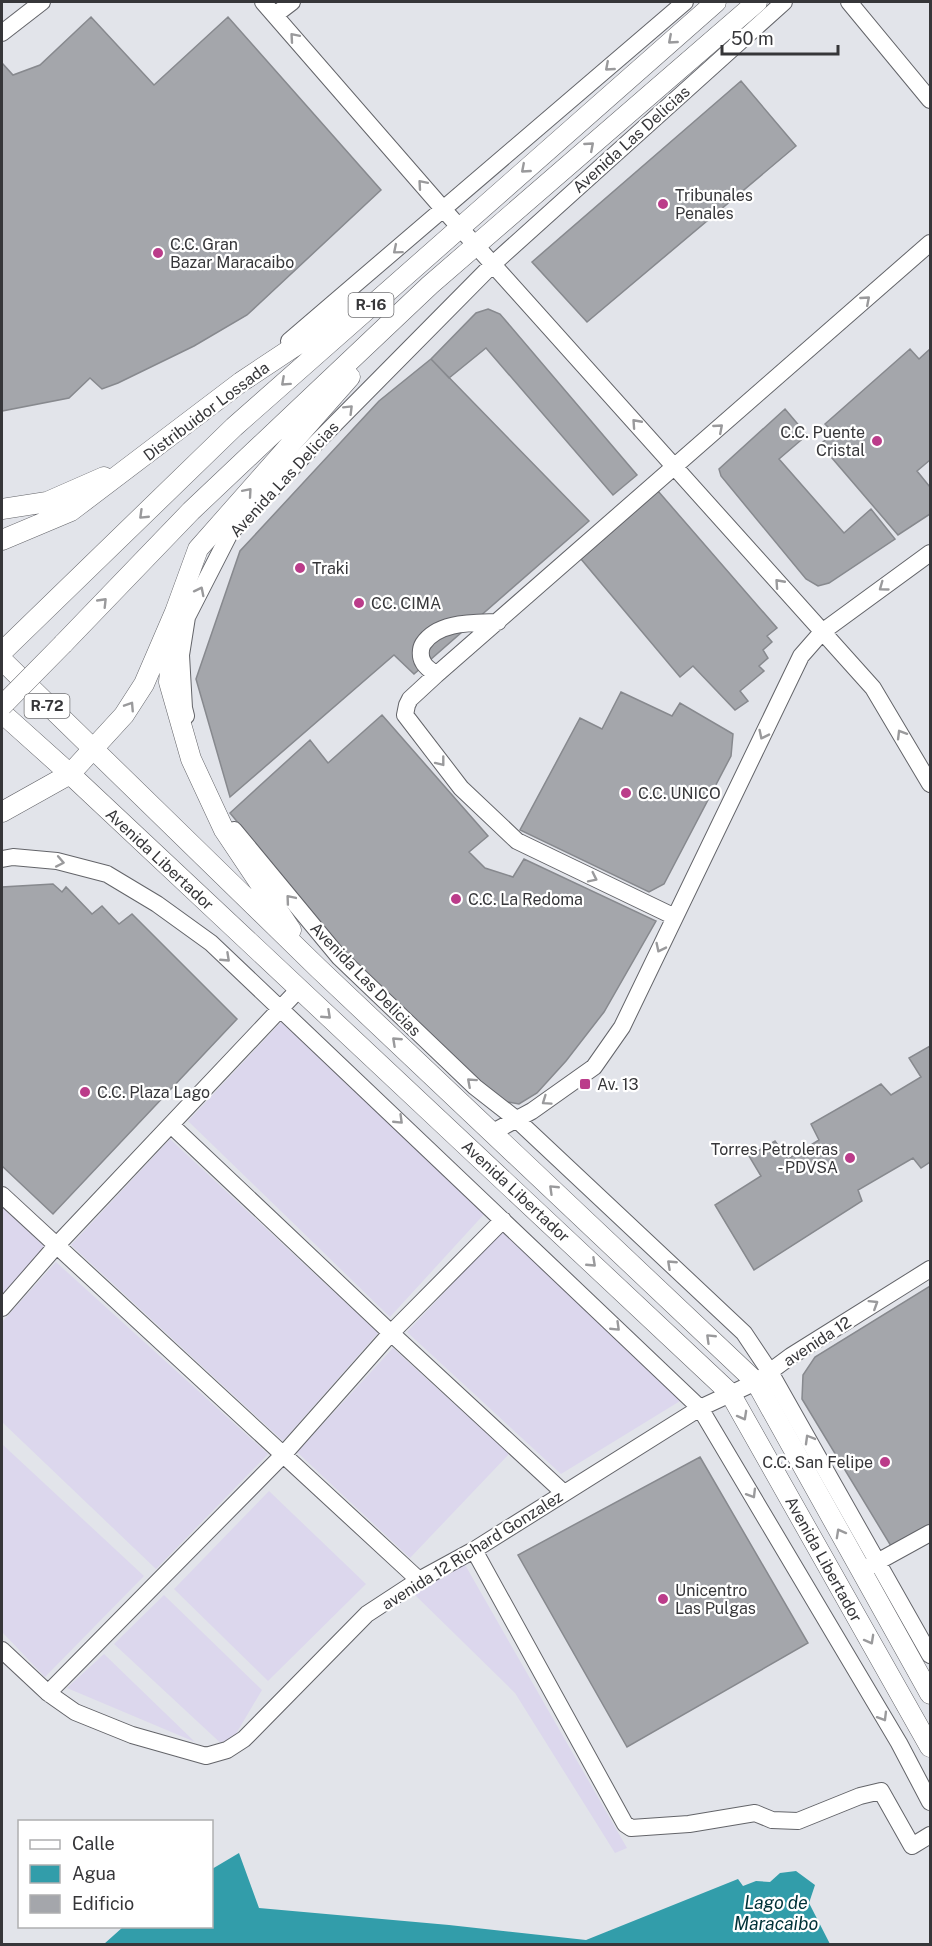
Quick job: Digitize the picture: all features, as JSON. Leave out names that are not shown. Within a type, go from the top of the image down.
[{"type":"main road","name":"R-16","points":[[2,652],[234,427],[716,2]]},
{"type":"main road","name":"Avenida Las Delicias","points":[[2,706],[191,511],[430,285],[757,2]]},
{"type":"main road","name":"Distribuidor Lossada","points":[[2,540],[71,511],[241,382],[406,274]]},
{"type":"main road","points":[[2,812],[70,774],[124,715],[144,684],[175,612],[198,549],[430,285]]},
{"type":"main road","points":[[2,509],[47,502],[139,461]]},
{"type":"main road","points":[[175,612],[169,682],[191,759],[224,830],[266,895],[318,968]]},
{"type":"main road","name":"Avenida Libertador","points":[[2,660],[318,968],[493,1132],[763,1377],[861,1571],[930,1694]]},
{"type":"main road","name":"Avenida Libertador","points":[[2,713],[70,774],[730,1393],[930,1747]]},
{"type":"street","points":[[2,33],[42,2]]},
{"type":"street","points":[[263,2],[444,210],[873,688],[930,784]]},
{"type":"street","points":[[275,15],[291,2]]},
{"type":"street","name":"R-16","points":[[241,382],[685,2]]},
{"type":"street","name":"Avenida Las Delicias","points":[[784,2],[493,264],[230,533],[187,617],[181,655],[184,708],[203,769],[231,826],[339,957],[475,1087],[516,1119],[744,1333],[763,1377],[879,1562],[930,1655]]},
{"type":"street","points":[[849,2],[930,100]]},
{"type":"street","points":[[675,917],[516,841],[462,788],[405,716],[410,699],[930,243]]},
{"type":"street","points":[[493,1132],[532,1111],[594,1067],[622,1027],[801,656],[822,632],[930,553]]},
{"type":"street","points":[[436,675],[422,661],[420,649],[428,638],[441,630],[461,624],[498,622]]},
{"type":"street","points":[[441,630],[450,635],[457,647],[458,657]]},
{"type":"street","points":[[2,859],[13,857],[57,861],[106,874],[157,904],[211,943],[700,1408],[898,1743],[930,1802]]},
{"type":"street","points":[[2,1308],[56,1246],[299,989]]},
{"type":"street","points":[[171,1125],[391,1334],[564,1493]]},
{"type":"street","points":[[2,1195],[419,1580]]},
{"type":"street","points":[[2,1650],[48,1693],[283,1455],[391,1334],[503,1220]]},
{"type":"street","name":"avenida 12","points":[[700,1408],[763,1377],[791,1356],[930,1269]]},
{"type":"street","name":"avenida 12 Richard Gonzalez","points":[[48,1693],[75,1712],[132,1735],[206,1756],[227,1750],[244,1739],[367,1614],[419,1580],[474,1550],[700,1408]]},
{"type":"street","points":[[861,1571],[930,1533]]},
{"type":"street","points":[[474,1550],[625,1824],[631,1828],[689,1824],[755,1813],[772,1820],[798,1821],[860,1796],[881,1791],[912,1846],[930,1835]]},
{"type":"shaded area","points":[[281,1022],[487,1211],[390,1317],[188,1121]]},
{"type":"shaded area","points":[[170,1139],[378,1333],[283,1441],[71,1245]]},
{"type":"shaded area","points":[[2,1206],[45,1247],[2,1296]]},
{"type":"shaded area","points":[[503,1230],[685,1398],[561,1474],[407,1332]]},
{"type":"shaded area","points":[[56,1262],[268,1454],[156,1569],[2,1422],[2,1322]]},
{"type":"shaded area","points":[[393,1348],[509,1454],[410,1558],[297,1452]]},
{"type":"shaded area","points":[[2,1444],[144,1576],[45,1677],[2,1632]]},
{"type":"shaded area","points":[[269,1491],[366,1584],[268,1681],[174,1589]]},
{"type":"shaded area","points":[[464,1563],[627,1848],[615,1853],[515,1693],[414,1594]]},
{"type":"shaded area","points":[[164,1595],[262,1690],[227,1749],[114,1644]]},
{"type":"shaded area","points":[[104,1654],[195,1742],[67,1688]]},
{"type":"water","name":"Lago de Maracaibo","points":[[239,1853],[259,1908],[586,1940],[738,1879],[743,1886],[756,1881],[770,1882],[780,1873],[796,1871],[815,1885],[809,1903],[830,1944],[104,1944],[122,1928],[213,1928],[213,1868]]},
{"type":"building","name":"C.C. Gran Bazar Maracaibo","points":[[91,17],[154,85],[228,17],[381,190],[247,315],[194,346],[102,389],[90,378],[69,398],[2,411],[2,63],[13,75],[40,65]]},
{"type":"building","name":"Tribunales Penales","points":[[741,81],[796,146],[587,322],[532,262]]},
{"type":"building","points":[[488,309],[500,314],[637,475],[613,495],[486,348],[449,378],[431,359],[476,313]]},
{"type":"building","name":"C.C. Puente Cristal","points":[[910,349],[919,359],[930,349],[930,460],[917,471],[930,487],[930,514],[898,535],[820,444],[828,438],[830,429],[825,424]]},
{"type":"building","name":"CC. CIMA","points":[[431,359],[589,521],[414,674],[394,655],[230,797],[196,679],[240,551],[379,401]]},
{"type":"building","points":[[785,409],[807,435],[779,459],[844,533],[871,509],[895,539],[829,583],[818,586],[806,579],[721,476],[719,469]]},
{"type":"building","points":[[658,491],[777,628],[767,636],[772,642],[763,650],[768,658],[759,666],[764,671],[740,691],[748,701],[735,710],[693,666],[680,677],[581,559]]},
{"type":"building","name":"C.C. UNICO","points":[[621,692],[672,716],[680,703],[733,734],[731,756],[664,884],[649,892],[520,830],[580,718],[602,729]]},
{"type":"building","name":"C.C. La Redoma","points":[[382,715],[488,836],[469,852],[485,868],[513,877],[524,859],[656,921],[604,1012],[566,1061],[537,1093],[519,1104],[496,1100],[434,1045],[341,947],[230,813],[310,740],[328,763]]},
{"type":"building","name":"C.C. Plaza Lago","points":[[53,884],[62,892],[66,887],[92,914],[102,906],[119,924],[132,914],[237,1019],[53,1214],[2,1166],[2,887]]},
{"type":"building","name":"Torres Petroleras - PDVSA","points":[[930,1046],[930,1162],[921,1168],[913,1158],[858,1190],[862,1201],[754,1270],[715,1205],[761,1176],[749,1156],[775,1141],[788,1159],[819,1140],[811,1124],[881,1084],[891,1095],[921,1077],[909,1058]]},
{"type":"building","name":"C.C. San Felipe","points":[[930,1286],[930,1524],[891,1546],[802,1399],[803,1375],[815,1357]]},
{"type":"building","name":"Unicentro Las Pulgas","points":[[700,1457],[808,1643],[627,1747],[518,1555]]},
{"type":"place","name":"Tribunales Penales","points":[[663,204]]},
{"type":"place","name":"C.C. Gran Bazar Maracaibo","points":[[158,253]]},
{"type":"place","name":"C.C. Puente Cristal","points":[[877,441]]},
{"type":"place","name":"Traki","points":[[300,568]]},
{"type":"place","name":"CC. CIMA","points":[[359,603]]},
{"type":"place","name":"C.C. UNICO","points":[[626,793]]},
{"type":"place","name":"C.C. La Redoma","points":[[456,899]]},
{"type":"place","name":"Av. 13","points":[[585,1084]]},
{"type":"place","name":"C.C. Plaza Lago","points":[[85,1092]]},
{"type":"place","name":"Torres Petroleras - PDVSA","points":[[850,1158]]},
{"type":"place","name":"C.C. San Felipe","points":[[885,1462]]},
{"type":"place","name":"Unicentro Las Pulgas","points":[[663,1599]]}]
